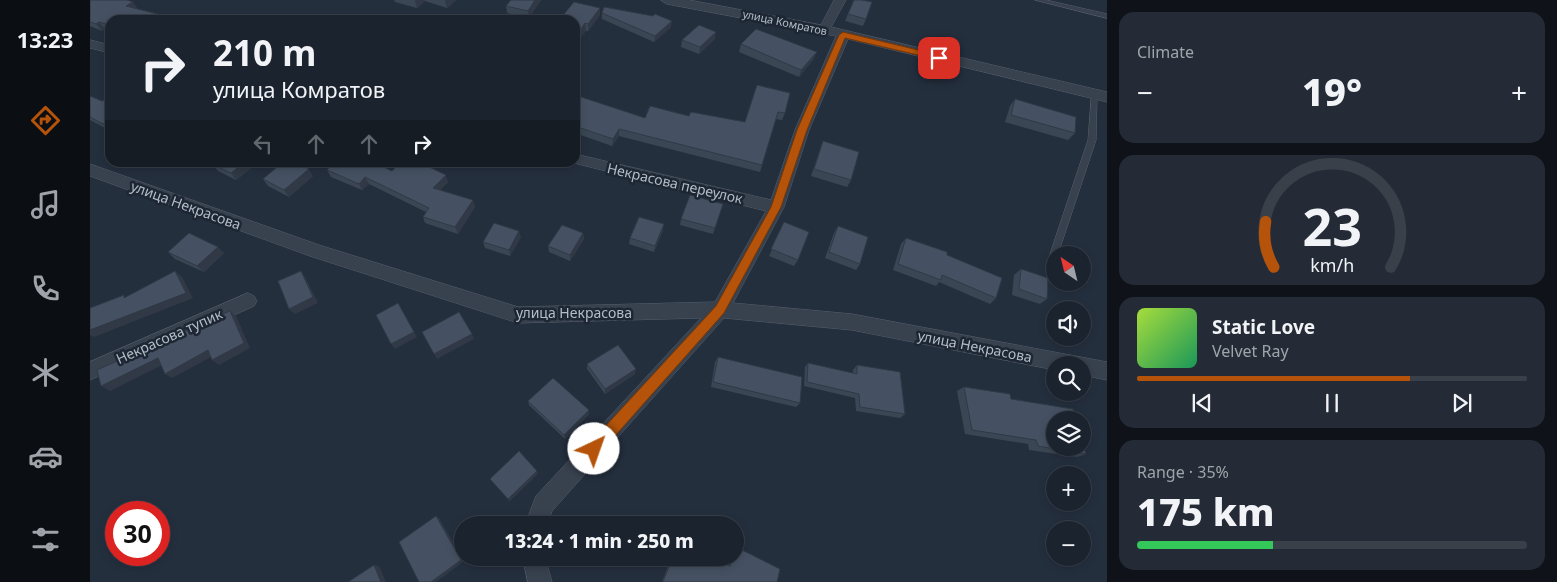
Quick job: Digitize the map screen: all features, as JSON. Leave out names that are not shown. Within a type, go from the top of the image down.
[{"type":"street","name":"улица Комратов","points":[[667,0],[724,8],[824,30],[1107,97]]},
{"type":"street","points":[[824,30],[840,0]]},
{"type":"street","points":[[539,516],[544,504],[720,310],[776,207],[802,130],[843,35]]},
{"type":"street","points":[[90,44],[105,48]]},
{"type":"street","name":"Некрасова переулок","points":[[580,160],[776,207]]},
{"type":"street","name":"улица Некрасова","points":[[90,170],[316,251],[518,314],[720,310],[852,322],[1046,359]]},
{"type":"street","name":"Некрасова тупик","points":[[90,371],[248,300]]},
{"type":"street","points":[[1091,368],[1104,370]]},
{"type":"street","points":[[536,566],[540,582]]},
{"type":"lane","points":[[1038,0],[1107,16]]},
{"type":"lane","points":[[1057,246],[1092,140],[1094,94]]},
{"type":"building","points":[[90,0],[127,0],[133,2],[126,6],[161,15],[105,15],[105,24],[90,22]]},
{"type":"building","points":[[511,0],[535,0],[528,11],[506,6]]},
{"type":"building","points":[[854,0],[872,2],[866,19],[848,14]]},
{"type":"building","points":[[574,2],[600,8],[580,31],[580,15],[563,15]]},
{"type":"building","points":[[604,7],[653,16],[655,14],[672,21],[655,36],[602,13]]},
{"type":"building","points":[[699,25],[716,32],[700,47],[682,40]]},
{"type":"building","points":[[756,29],[817,52],[801,70],[741,44]]},
{"type":"building","points":[[757,85],[790,93],[785,113],[778,112],[762,165],[619,129],[613,139],[580,128],[580,97],[645,118],[650,106],[689,116],[691,112],[745,122]]},
{"type":"building","points":[[90,96],[102,101],[105,99],[105,123],[103,124],[90,117]]},
{"type":"building","points":[[1015,99],[1076,117],[1075,133],[1011,115]]},
{"type":"building","points":[[823,141],[859,152],[851,180],[814,169]]},
{"type":"building","points":[[218,167],[239,167],[231,173]]},
{"type":"building","points":[[277,167],[305,167],[309,169],[284,190],[263,179]]},
{"type":"building","points":[[330,167],[384,167],[392,171],[396,167],[429,167],[446,175],[433,188],[473,200],[455,227],[423,217],[429,208],[365,177],[359,184],[327,170]]},
{"type":"building","points":[[690,195],[723,204],[715,228],[681,219]]},
{"type":"building","points":[[639,217],[664,224],[655,246],[630,238]]},
{"type":"building","points":[[784,222],[809,232],[798,260],[771,249]]},
{"type":"building","points":[[494,223],[519,231],[509,250],[483,242]]},
{"type":"building","points":[[562,225],[583,233],[570,255],[548,246]]},
{"type":"building","points":[[838,226],[868,237],[860,264],[829,252]]},
{"type":"building","points":[[189,233],[218,247],[197,266],[168,252]]},
{"type":"building","points":[[906,238],[947,252],[947,255],[1002,278],[996,298],[942,275],[941,280],[898,264]]},
{"type":"building","points":[[1021,269],[1046,277],[1047,299],[1019,289]]},
{"type":"building","points":[[175,271],[186,293],[90,330],[90,308],[124,295],[124,298]]},
{"type":"building","points":[[301,271],[313,297],[289,309],[278,281]]},
{"type":"building","points":[[398,303],[414,332],[391,344],[376,315]]},
{"type":"building","points":[[230,311],[244,343],[212,360],[208,350],[165,374],[158,358],[101,386],[97,370]]},
{"type":"building","points":[[459,312],[472,334],[434,354],[422,332]]},
{"type":"building","points":[[618,345],[636,369],[605,389],[587,364]]},
{"type":"building","points":[[718,357],[802,377],[800,403],[713,382]]},
{"type":"building","points":[[808,363],[857,374],[857,365],[900,372],[905,414],[860,407],[859,394],[807,382]]},
{"type":"building","points":[[553,378],[589,410],[564,435],[528,401]]},
{"type":"building","points":[[964,387],[1010,394],[1011,399],[1073,409],[1074,411],[1046,411],[1046,447],[1038,446],[1036,440],[972,430]]},
{"type":"building","points":[[519,451],[537,471],[508,499],[490,479]]},
{"type":"building","points":[[436,516],[454,548],[454,565],[431,582],[419,582],[399,542]]},
{"type":"building","points":[[744,551],[780,569],[777,582],[663,582],[669,566],[744,566]]},
{"type":"building","points":[[374,565],[381,582],[348,582]]},
{"type":"route","points":[[594,449],[720,310],[776,207],[802,130],[843,35],[939,58]]}]
